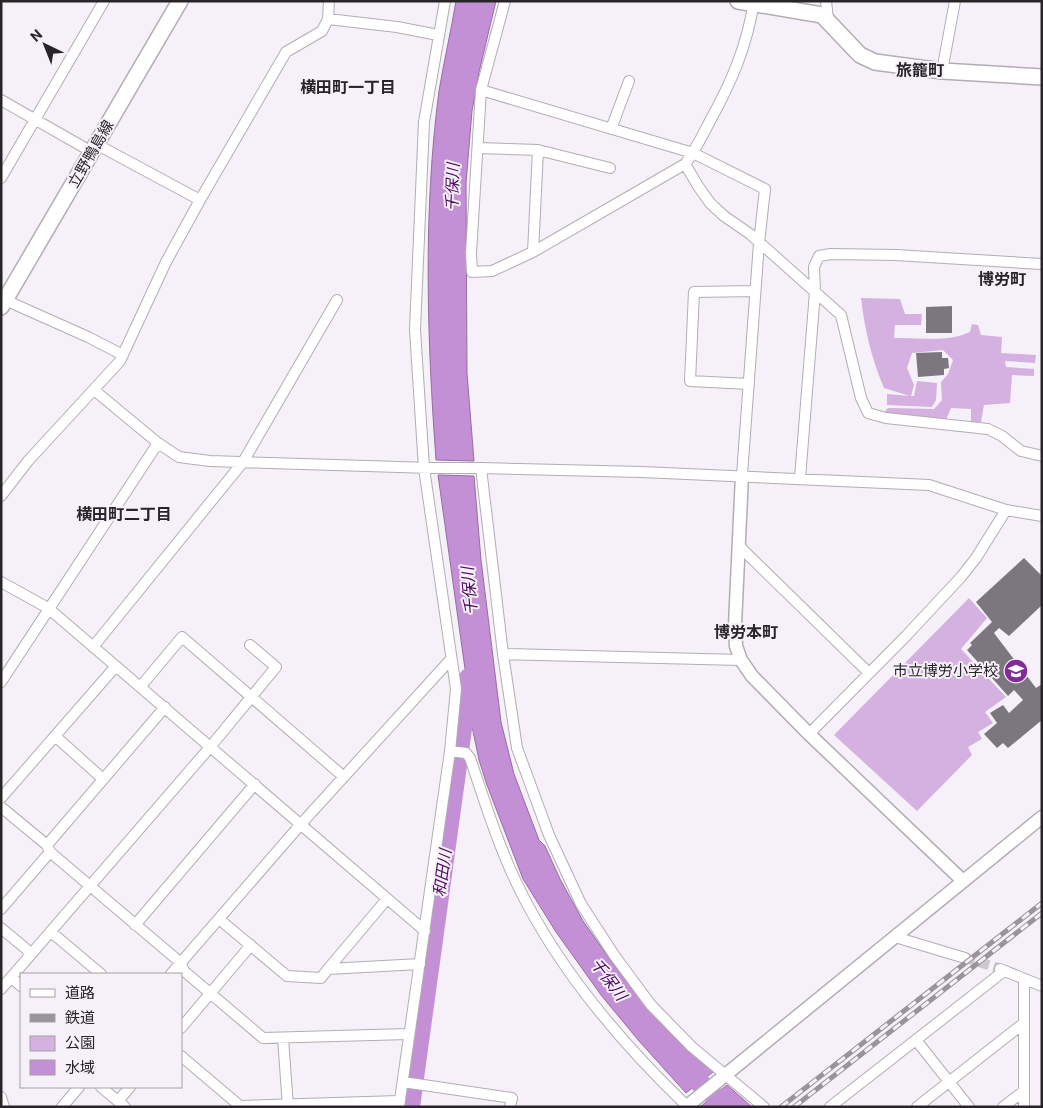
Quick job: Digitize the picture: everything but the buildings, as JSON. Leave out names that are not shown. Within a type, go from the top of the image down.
[{"type":"main road","name":"立野鴨島線","points":[[3,301],[180,1]]},
{"type":"main road","points":[[749,2],[822,15],[828,19],[860,55],[875,62],[942,72],[1042,77]]},
{"type":"street","points":[[1,178],[104,1]]},
{"type":"street","points":[[1,496],[28,461],[120,361],[166,262],[286,52],[322,31],[328,19],[330,1]]},
{"type":"street","points":[[182,1057],[240,1106],[399,1104],[405,1082],[409,1034],[452,751],[456,688],[428,468],[415,330],[424,122],[444,1]]},
{"type":"street","points":[[505,1],[481,90],[471,253],[472,272],[492,271],[533,252],[685,164],[693,153],[727,90],[742,56],[749,2]]},
{"type":"street","points":[[826,1],[828,19]]},
{"type":"street","points":[[942,72],[955,1]]},
{"type":"street","points":[[328,19],[396,27],[438,35]]},
{"type":"street","points":[[611,129],[628,81]]},
{"type":"street","points":[[481,90],[693,153],[764,189],[742,475],[735,625],[736,646],[741,660],[752,676],[809,734],[963,881]]},
{"type":"street","points":[[1,100],[200,200]]},
{"type":"street","points":[[478,148],[538,150],[610,168]]},
{"type":"street","points":[[533,252],[538,150]]},
{"type":"street","points":[[685,164],[710,203],[841,315],[861,398],[868,414],[886,418],[988,429],[1002,436],[1021,451],[1042,456]]},
{"type":"street","points":[[800,478],[814,292],[814,267],[819,256],[832,254],[896,255],[1042,264]]},
{"type":"street","points":[[748,384],[690,381],[694,292],[755,291]]},
{"type":"street","points":[[93,647],[244,462],[337,300]]},
{"type":"street","points":[[3,301],[123,355]]},
{"type":"street","points":[[94,390],[158,443],[179,457],[210,461],[428,468],[742,475],[929,485],[1006,510],[1042,516]]},
{"type":"street","points":[[1,682],[158,443]]},
{"type":"street","points":[[479,468],[517,748],[548,835],[581,904],[614,956],[651,1005],[692,1047],[724,1076],[764,1107]]},
{"type":"street","points":[[809,734],[869,673],[976,558],[1006,510]]},
{"type":"street","points":[[739,546],[869,673]]},
{"type":"street","points":[[1,582],[48,608],[425,931]]},
{"type":"street","points":[[140,686],[182,637],[344,777]]},
{"type":"street","points":[[1,989],[211,746],[276,667],[250,645]]},
{"type":"street","points":[[504,654],[741,660]]},
{"type":"street","points":[[173,973],[301,824],[451,659]]},
{"type":"street","points":[[1,798],[116,666]]},
{"type":"street","points":[[1,909],[104,779],[165,707]]},
{"type":"street","points":[[55,736],[104,779]]},
{"type":"street","points":[[452,751],[466,754],[470,758],[491,822],[516,882],[540,926],[573,978],[635,1054],[688,1105],[1042,817]]},
{"type":"street","points":[[135,925],[255,784]]},
{"type":"street","points":[[1,807],[181,963],[184,971],[210,994],[263,1038],[409,1034]]},
{"type":"street","points":[[219,919],[288,976],[321,978],[387,898]]},
{"type":"street","points":[[1,928],[31,953]]},
{"type":"street","points":[[51,932],[100,973]]},
{"type":"street","points":[[895,937],[964,958]]},
{"type":"street","points":[[182,1027],[251,945]]},
{"type":"street","points":[[328,969],[420,964]]},
{"type":"street","points":[[830,1107],[1002,970],[1024,979],[1039,982]]},
{"type":"street","points":[[11,977],[20,985]]},
{"type":"street","points":[[1024,979],[1024,1107]]},
{"type":"street","points":[[917,1107],[1024,1023]]},
{"type":"street","points":[[283,1038],[288,1106]]},
{"type":"street","points":[[916,1040],[969,1107]]},
{"type":"street","points":[[405,1082],[512,1098],[510,1107]]},
{"type":"street","points":[[62,1107],[78,1088]]},
{"type":"street","points":[[102,1088],[121,1104],[129,1088]]},
{"type":"street","points":[[1003,1107],[1024,1091]]},
{"type":"street","points":[[1,1098],[4,1107]]},
{"type":"green space","points":[[861,298],[900,299],[905,314],[922,314],[921,325],[895,325],[894,338],[933,339],[952,337],[970,332],[972,324],[978,325],[981,335],[1002,337],[1001,353],[1036,355],[1035,363],[1005,361],[1006,367],[1034,369],[1034,376],[1012,375],[1010,403],[984,405],[981,422],[971,423],[971,409],[951,408],[946,420],[889,415],[885,411],[888,408],[934,409],[942,400],[941,382],[948,374],[953,360],[943,350],[912,353],[907,368],[914,385],[911,396],[914,396],[917,381],[937,383],[936,400],[932,407],[887,405],[887,394],[910,396],[884,388],[869,344]]},
{"type":"green space","points":[[969,598],[987,618],[961,649],[1006,697],[985,712],[993,723],[978,732],[982,739],[968,747],[972,755],[917,811],[834,735]]},
{"type":"water","points":[[456,1],[496,1],[472,111],[466,183],[467,373],[474,461],[436,460],[430,368],[428,275],[434,137],[439,91]]},
{"type":"water","points":[[438,475],[474,476],[481,560],[501,722],[514,774],[539,840],[545,846],[560,879],[583,921],[609,958],[640,999],[713,1072],[686,1093],[601,995],[556,932],[523,879],[487,785],[473,731],[471,727],[466,726],[467,707],[463,678],[466,676]]},
{"type":"water","points":[[727,1085],[752,1107],[700,1107]]},
{"type":"waterway","name":"和田川","points":[[410,1107],[469,678]]},
{"type":"waterway","name":"千保川","points":[[681,1063],[727,1107]]},
{"type":"tunnel","points":[[965,958],[999,968]]},
{"type":"railway","points":[[781,1107],[1042,903]]},
{"type":"railway","points":[[794,1107],[1042,913]]},
{"type":"place","name":"市立博労小学校","points":[[1016,671]]},
{"type":"district","name":"旅籠町","points":[[920,70]]},
{"type":"district","name":"横田町一丁目","points":[[348,87]]},
{"type":"district","name":"博労町","points":[[1002,279]]},
{"type":"district","name":"横田町二丁目","points":[[124,514]]},
{"type":"district","name":"博労本町","points":[[746,632]]}]
